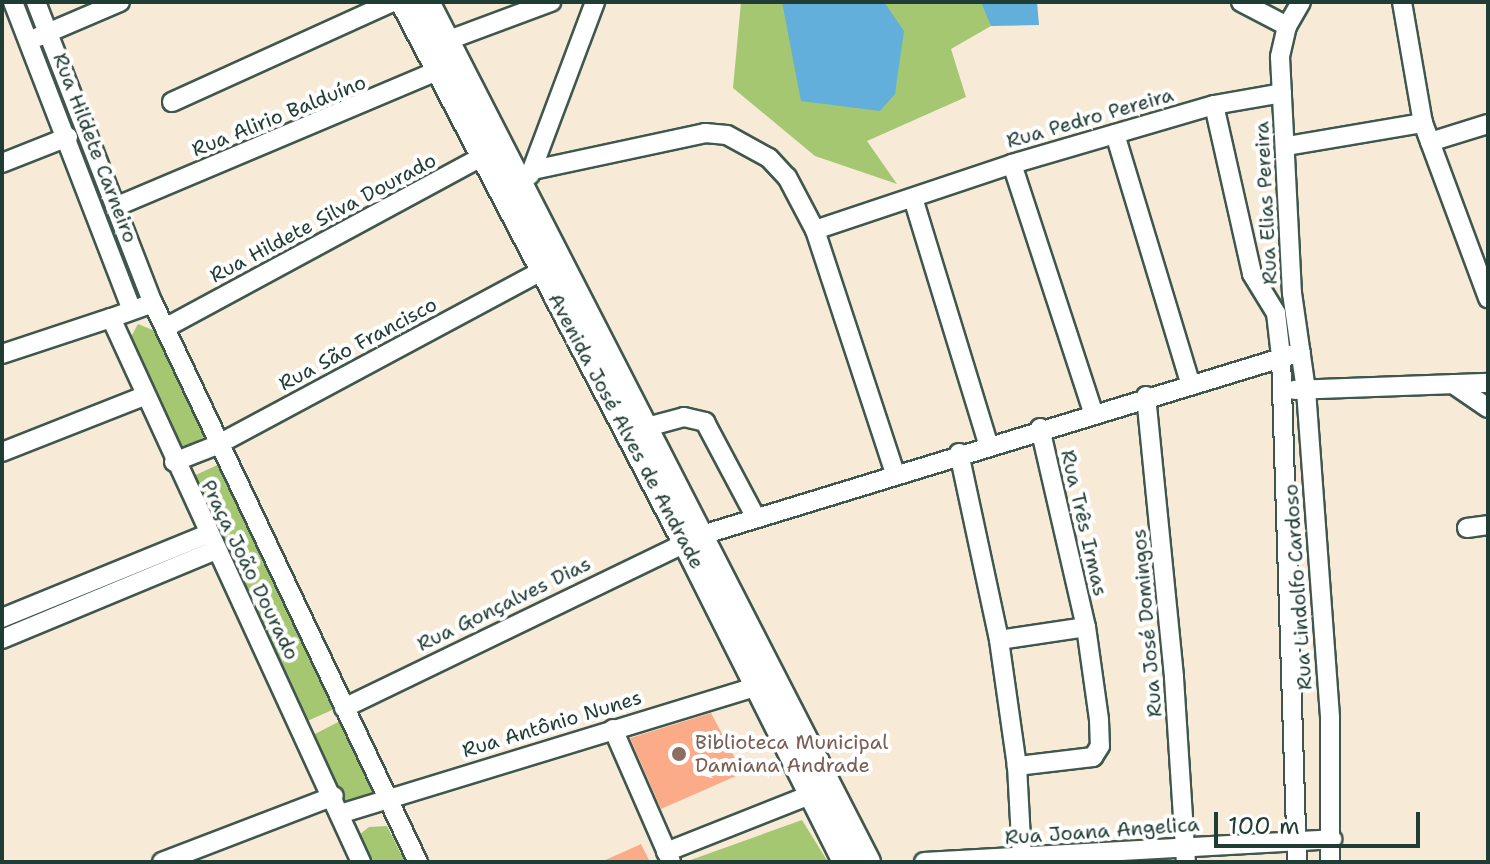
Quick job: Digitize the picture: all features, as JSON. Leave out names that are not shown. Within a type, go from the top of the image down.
[{"type":"main road","name":"Avenida José Alves de Andrade","points":[[403,2],[443,55],[492,151],[522,188],[551,266],[820,791],[845,862]]},
{"type":"main road","name":"Avenida José Alves de Andrade","points":[[427,2],[443,55]]},
{"type":"main road","name":"Avenida José Alves de Andrade","points":[[551,266],[647,427],[693,538]]},
{"type":"main road","name":"Avenida José Alves de Andrade","points":[[820,791],[868,862]]},
{"type":"street","name":"Rua Hildete Carneiro","points":[[13,2],[11,22],[39,23]]},
{"type":"street","points":[[39,23],[120,2]]},
{"type":"street","points":[[172,102],[392,2]]},
{"type":"street","name":"Rua Alirio Balduíno","points":[[115,207],[551,2]]},
{"type":"street","points":[[522,188],[595,2]]},
{"type":"street","points":[[1241,2],[1287,26],[1301,2]]},
{"type":"street","points":[[1402,2],[1423,123],[1488,298]]},
{"type":"street","name":"Rua Hildete Carneiro","points":[[39,23],[68,137],[85,158],[115,207],[153,303]]},
{"type":"street","name":"Rua Hildete Carneiro","points":[[39,23],[132,310]]},
{"type":"street","name":"Rua Elias Pereira","points":[[1285,312],[1287,146],[1280,57],[1287,26]]},
{"type":"street","name":"Rua Pedro Pereira","points":[[815,230],[1012,164],[1214,105],[1282,93]]},
{"type":"street","points":[[1214,105],[1252,274],[1285,312]]},
{"type":"street","points":[[1287,146],[1423,123]]},
{"type":"street","points":[[1430,142],[1488,124]]},
{"type":"street","points":[[522,188],[705,133],[727,135],[769,158],[787,177],[815,230],[895,474]]},
{"type":"street","points":[[1115,134],[1190,383]]},
{"type":"street","points":[[2,163],[68,137]]},
{"type":"street","name":"Rua Hildete Silva Dourado","points":[[165,328],[492,151]]},
{"type":"street","points":[[1012,164],[1093,412]]},
{"type":"street","points":[[913,198],[988,444]]},
{"type":"street","name":"Rua São Francisco","points":[[174,462],[217,445],[551,266]]},
{"type":"street","points":[[2,354],[153,303]]},
{"type":"street","name":"Praça João Dourado","points":[[153,303],[217,445],[418,862]]},
{"type":"street","name":"Rua Lindolfo Cardoso","points":[[1285,312],[1301,352],[1306,390],[1330,718],[1330,862]]},
{"type":"street","name":"Rua Lindolfo Cardoso","points":[[1285,312],[1281,356],[1297,862]]},
{"type":"street","name":"Praça João Dourado","points":[[111,318],[174,462],[343,813],[361,862]]},
{"type":"street","points":[[693,538],[1040,428],[1301,352]]},
{"type":"street","points":[[1283,390],[1488,383]]},
{"type":"street","points":[[1453,384],[1488,408]]},
{"type":"street","points":[[2,452],[144,396]]},
{"type":"street","name":"Rua José Domingos","points":[[1146,396],[1186,855]]},
{"type":"street","points":[[647,427],[684,417],[705,422],[756,518]]},
{"type":"street","name":"Rua Três Irmas","points":[[1017,766],[1084,760],[1098,753],[1101,735],[1086,627],[1040,428]]},
{"type":"street","points":[[959,453],[999,640],[1017,766],[1022,859]]},
{"type":"street","points":[[1467,528],[1488,525]]},
{"type":"street","name":"Rua Gonçalves Dias","points":[[344,708],[693,538]]},
{"type":"street","points":[[2,618],[212,542]]},
{"type":"street","points":[[2,639],[212,542]]},
{"type":"street","name":"Rua Três Irmas","points":[[999,640],[1086,627]]},
{"type":"street","name":"Rua Antônio Nunes","points":[[343,813],[766,683]]},
{"type":"street","points":[[613,729],[668,857],[820,791]]},
{"type":"street","points":[[162,862],[334,796]]},
{"type":"street","name":"Rua Joana Angelica","points":[[924,862],[1186,855],[1298,839],[1332,839]]},
{"type":"green space","points":[[741,2],[985,2],[991,26],[951,49],[966,97],[867,141],[897,184],[815,156],[733,88]]},
{"type":"green space","points":[[138,324],[160,333],[210,433],[180,452],[128,342]]},
{"type":"green space","points":[[224,462],[341,706],[303,723],[189,478]]},
{"type":"green space","points":[[346,718],[390,805],[347,820],[309,737]]},
{"type":"green space","points":[[802,820],[828,862],[685,862]]},
{"type":"green space","points":[[387,826],[405,862],[370,862],[359,835],[369,827]]},
{"type":"water","points":[[782,2],[884,2],[904,31],[895,94],[880,111],[801,101]]},
{"type":"water","points":[[981,2],[1037,2],[1039,25],[991,26]]},
{"type":"building","name":"Biblioteca Municipal Damiana Andrade","points":[[711,713],[743,773],[661,809],[630,738]]},
{"type":"building","points":[[641,844],[650,862],[601,862]]},
{"type":"place","name":"Biblioteca Municipal Damiana Andrade","points":[[679,754]]}]
